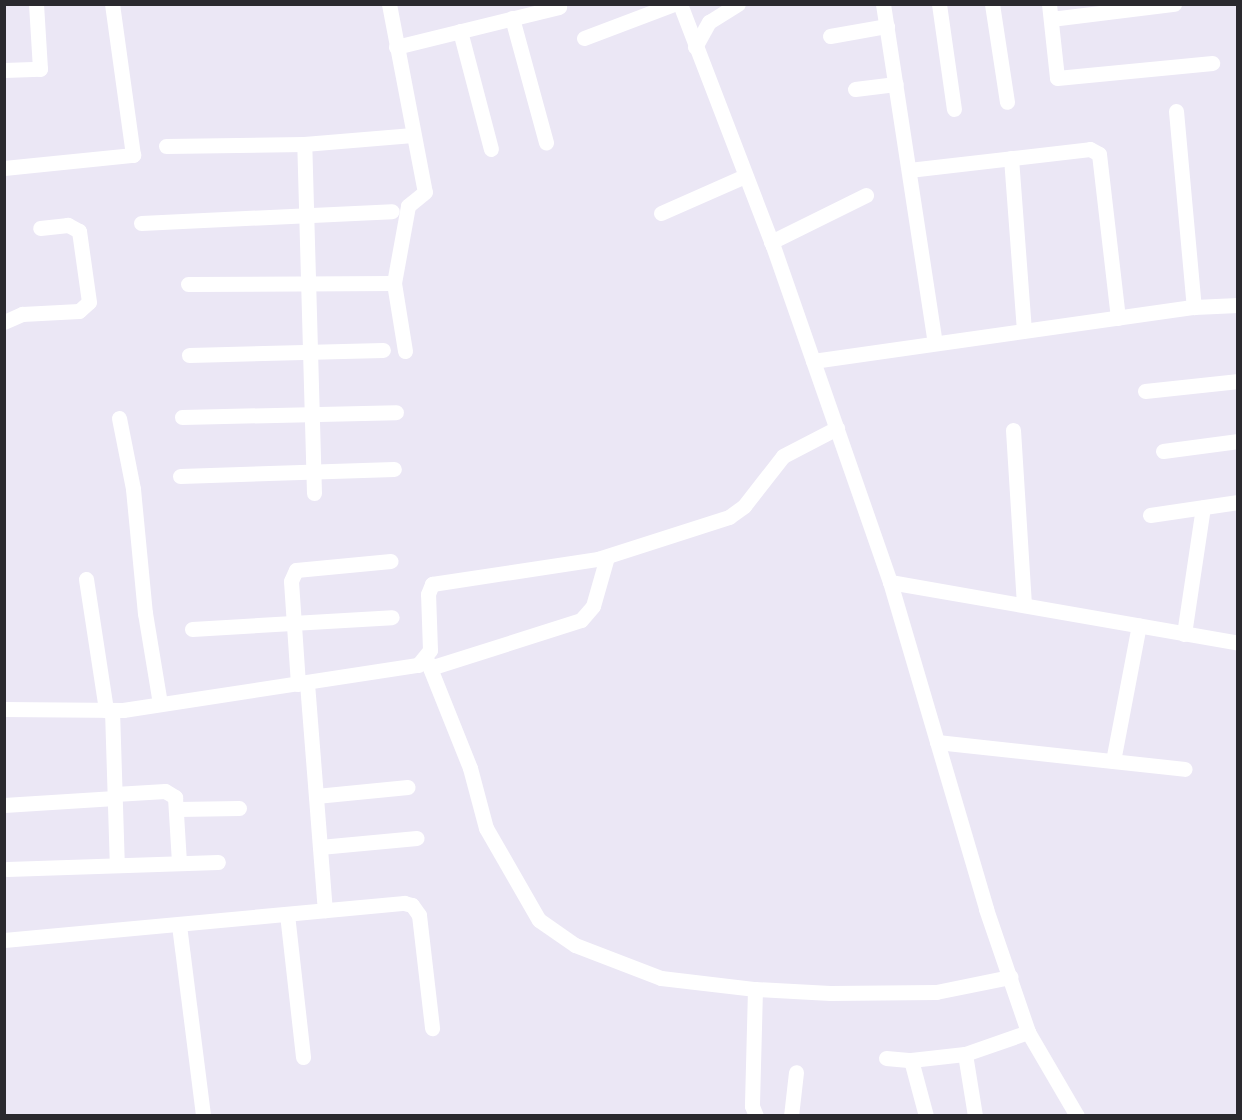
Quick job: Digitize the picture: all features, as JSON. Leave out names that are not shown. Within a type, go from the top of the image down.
[{"type":"street","points":[[4,70],[40,69],[36,4]]},
{"type":"street","points":[[4,168],[133,155],[112,4]]},
{"type":"street","points":[[388,4],[424,192],[408,206],[394,283],[405,351]]},
{"type":"street","points":[[584,38],[674,4]]},
{"type":"street","points":[[680,4],[771,242],[890,582],[937,742],[1028,1032],[1077,1116]]},
{"type":"street","points":[[695,47],[709,22],[738,4]]},
{"type":"street","points":[[884,4],[935,343]]},
{"type":"street","points":[[939,4],[954,109]]},
{"type":"street","points":[[992,4],[1007,102]]},
{"type":"street","points":[[1174,4],[1050,12],[1057,78],[1212,63]]},
{"type":"street","points":[[396,47],[460,31],[515,13],[559,7]]},
{"type":"street","points":[[515,13],[546,142]]},
{"type":"street","points":[[830,36],[887,26]]},
{"type":"street","points":[[460,31],[491,149]]},
{"type":"street","points":[[855,89],[896,84]]},
{"type":"street","points":[[1176,111],[1194,307]]},
{"type":"street","points":[[166,146],[304,144],[413,135]]},
{"type":"street","points":[[304,144],[314,494]]},
{"type":"street","points":[[909,170],[1089,149],[1099,154],[1118,318]]},
{"type":"street","points":[[1011,158],[1024,332]]},
{"type":"street","points":[[661,213],[745,176]]},
{"type":"street","points":[[771,242],[866,195]]},
{"type":"street","points":[[141,224],[392,211]]},
{"type":"street","points":[[4,322],[22,314],[79,311],[89,302],[79,231],[68,225],[40,228]]},
{"type":"street","points":[[188,284],[394,283]]},
{"type":"street","points":[[813,361],[1194,307],[1238,304]]},
{"type":"street","points":[[189,355],[383,350]]},
{"type":"street","points":[[1144,391],[1238,381]]},
{"type":"street","points":[[182,417],[396,412]]},
{"type":"street","points":[[119,418],[133,489],[145,613],[160,704]]},
{"type":"street","points":[[837,428],[783,456],[744,506],[729,517],[607,557],[432,584],[428,594],[431,642],[428,663],[470,768],[486,828],[539,920],[575,945],[661,978],[755,989],[830,993],[936,992],[1010,977]]},
{"type":"street","points":[[1013,430],[1024,605]]},
{"type":"street","points":[[1163,451],[1238,441]]},
{"type":"street","points":[[180,476],[394,469]]},
{"type":"street","points":[[1150,515],[1238,502]]},
{"type":"street","points":[[1185,634],[1203,507]]},
{"type":"street","points":[[4,710],[109,710],[302,684],[428,663],[581,620],[593,606],[607,557]]},
{"type":"street","points":[[325,910],[316,796],[294,622],[291,580],[296,570],[391,561]]},
{"type":"street","points":[[86,579],[109,710],[117,866]]},
{"type":"street","points":[[890,582],[1238,643]]},
{"type":"street","points":[[192,629],[392,617]]},
{"type":"street","points":[[1113,761],[1139,625]]},
{"type":"street","points":[[937,742],[1185,769]]},
{"type":"street","points":[[316,796],[408,787]]},
{"type":"street","points":[[4,805],[165,791],[175,797],[178,809],[179,864]]},
{"type":"street","points":[[178,809],[239,808]]},
{"type":"street","points":[[320,847],[417,838]]},
{"type":"street","points":[[8,868],[218,862]]},
{"type":"street","points":[[4,940],[404,903],[417,909],[432,1028]]},
{"type":"street","points":[[287,914],[303,1057]]},
{"type":"street","points":[[180,925],[203,1116]]},
{"type":"street","points":[[755,989],[752,1107],[756,1116]]},
{"type":"street","points":[[886,1058],[911,1060],[965,1054],[1028,1032]]},
{"type":"street","points":[[965,1054],[975,1116]]},
{"type":"street","points":[[911,1060],[926,1116]]},
{"type":"street","points":[[790,1116],[796,1072]]}]
